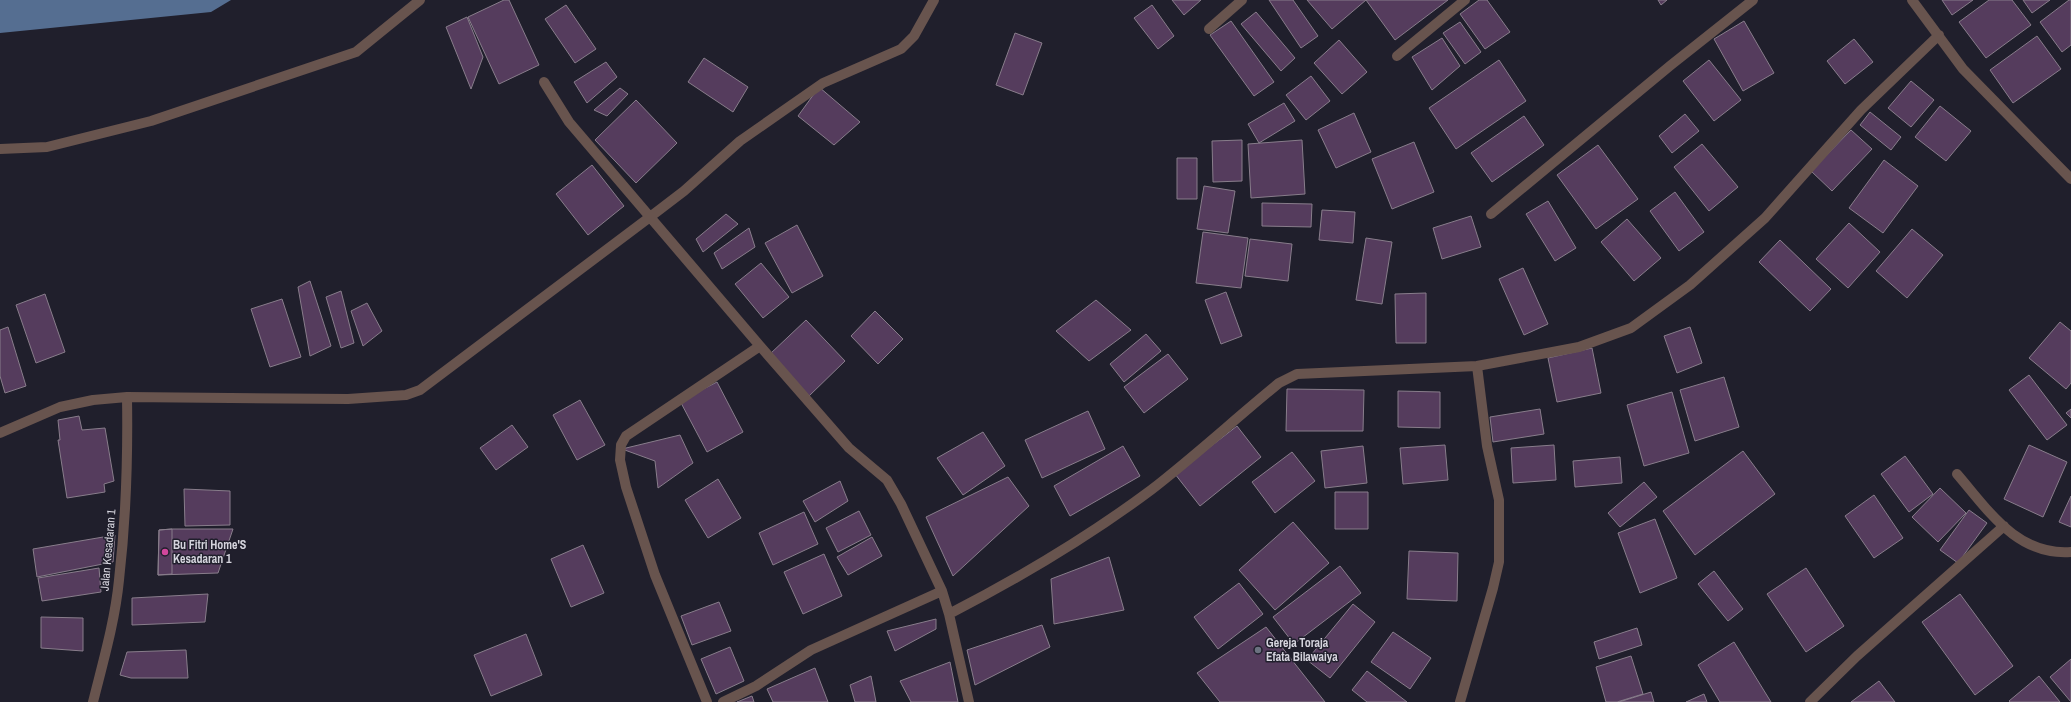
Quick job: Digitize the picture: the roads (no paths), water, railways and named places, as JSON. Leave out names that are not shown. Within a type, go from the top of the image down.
[{"type":"street","points":[[0,149],[47,147],[151,121],[356,52],[420,0]]},
{"type":"street","points":[[0,433],[60,407],[93,400],[127,397],[348,399],[406,395],[420,390],[684,191],[740,142],[823,82],[901,49],[914,36],[934,0]]},
{"type":"street","points":[[1209,29],[1242,0]]},
{"type":"street","points":[[1397,56],[1465,0]]},
{"type":"street","points":[[1491,214],[1671,65],[1753,0]]},
{"type":"street","points":[[1912,0],[1963,69],[2071,179]]},
{"type":"street","points":[[949,614],[1088,534],[1151,490],[1275,386],[1297,374],[1477,366],[1579,347],[1631,328],[1651,315],[1690,285],[1765,218],[1861,110],[1939,35]]},
{"type":"street","points":[[544,82],[569,122],[760,346],[849,448],[887,480],[901,504],[942,591],[949,614],[969,702]]},
{"type":"street","points":[[707,702],[655,575],[626,487],[620,460],[621,445],[626,436],[760,346]]},
{"type":"street","points":[[1460,702],[1494,588],[1499,562],[1499,500],[1487,446],[1477,366]]},
{"type":"street","name":"Jalan Kesadaran 1","points":[[93,702],[109,639],[119,580],[128,459],[127,397]]},
{"type":"street","points":[[1957,474],[2004,526],[2036,548],[2056,553],[2071,552]]},
{"type":"street","points":[[1810,702],[1857,656],[2004,526]]},
{"type":"street","points":[[724,702],[756,686],[811,650],[942,591]]},
{"type":"water","points":[[0,0],[231,0],[211,12],[0,33]]},
{"type":"place","name":"Bu Fitri Home'S Kesadaran 1","points":[[165,552]]},
{"type":"place","name":"Gereja Toraja Efata Bilawaiya","points":[[1258,650]]}]
